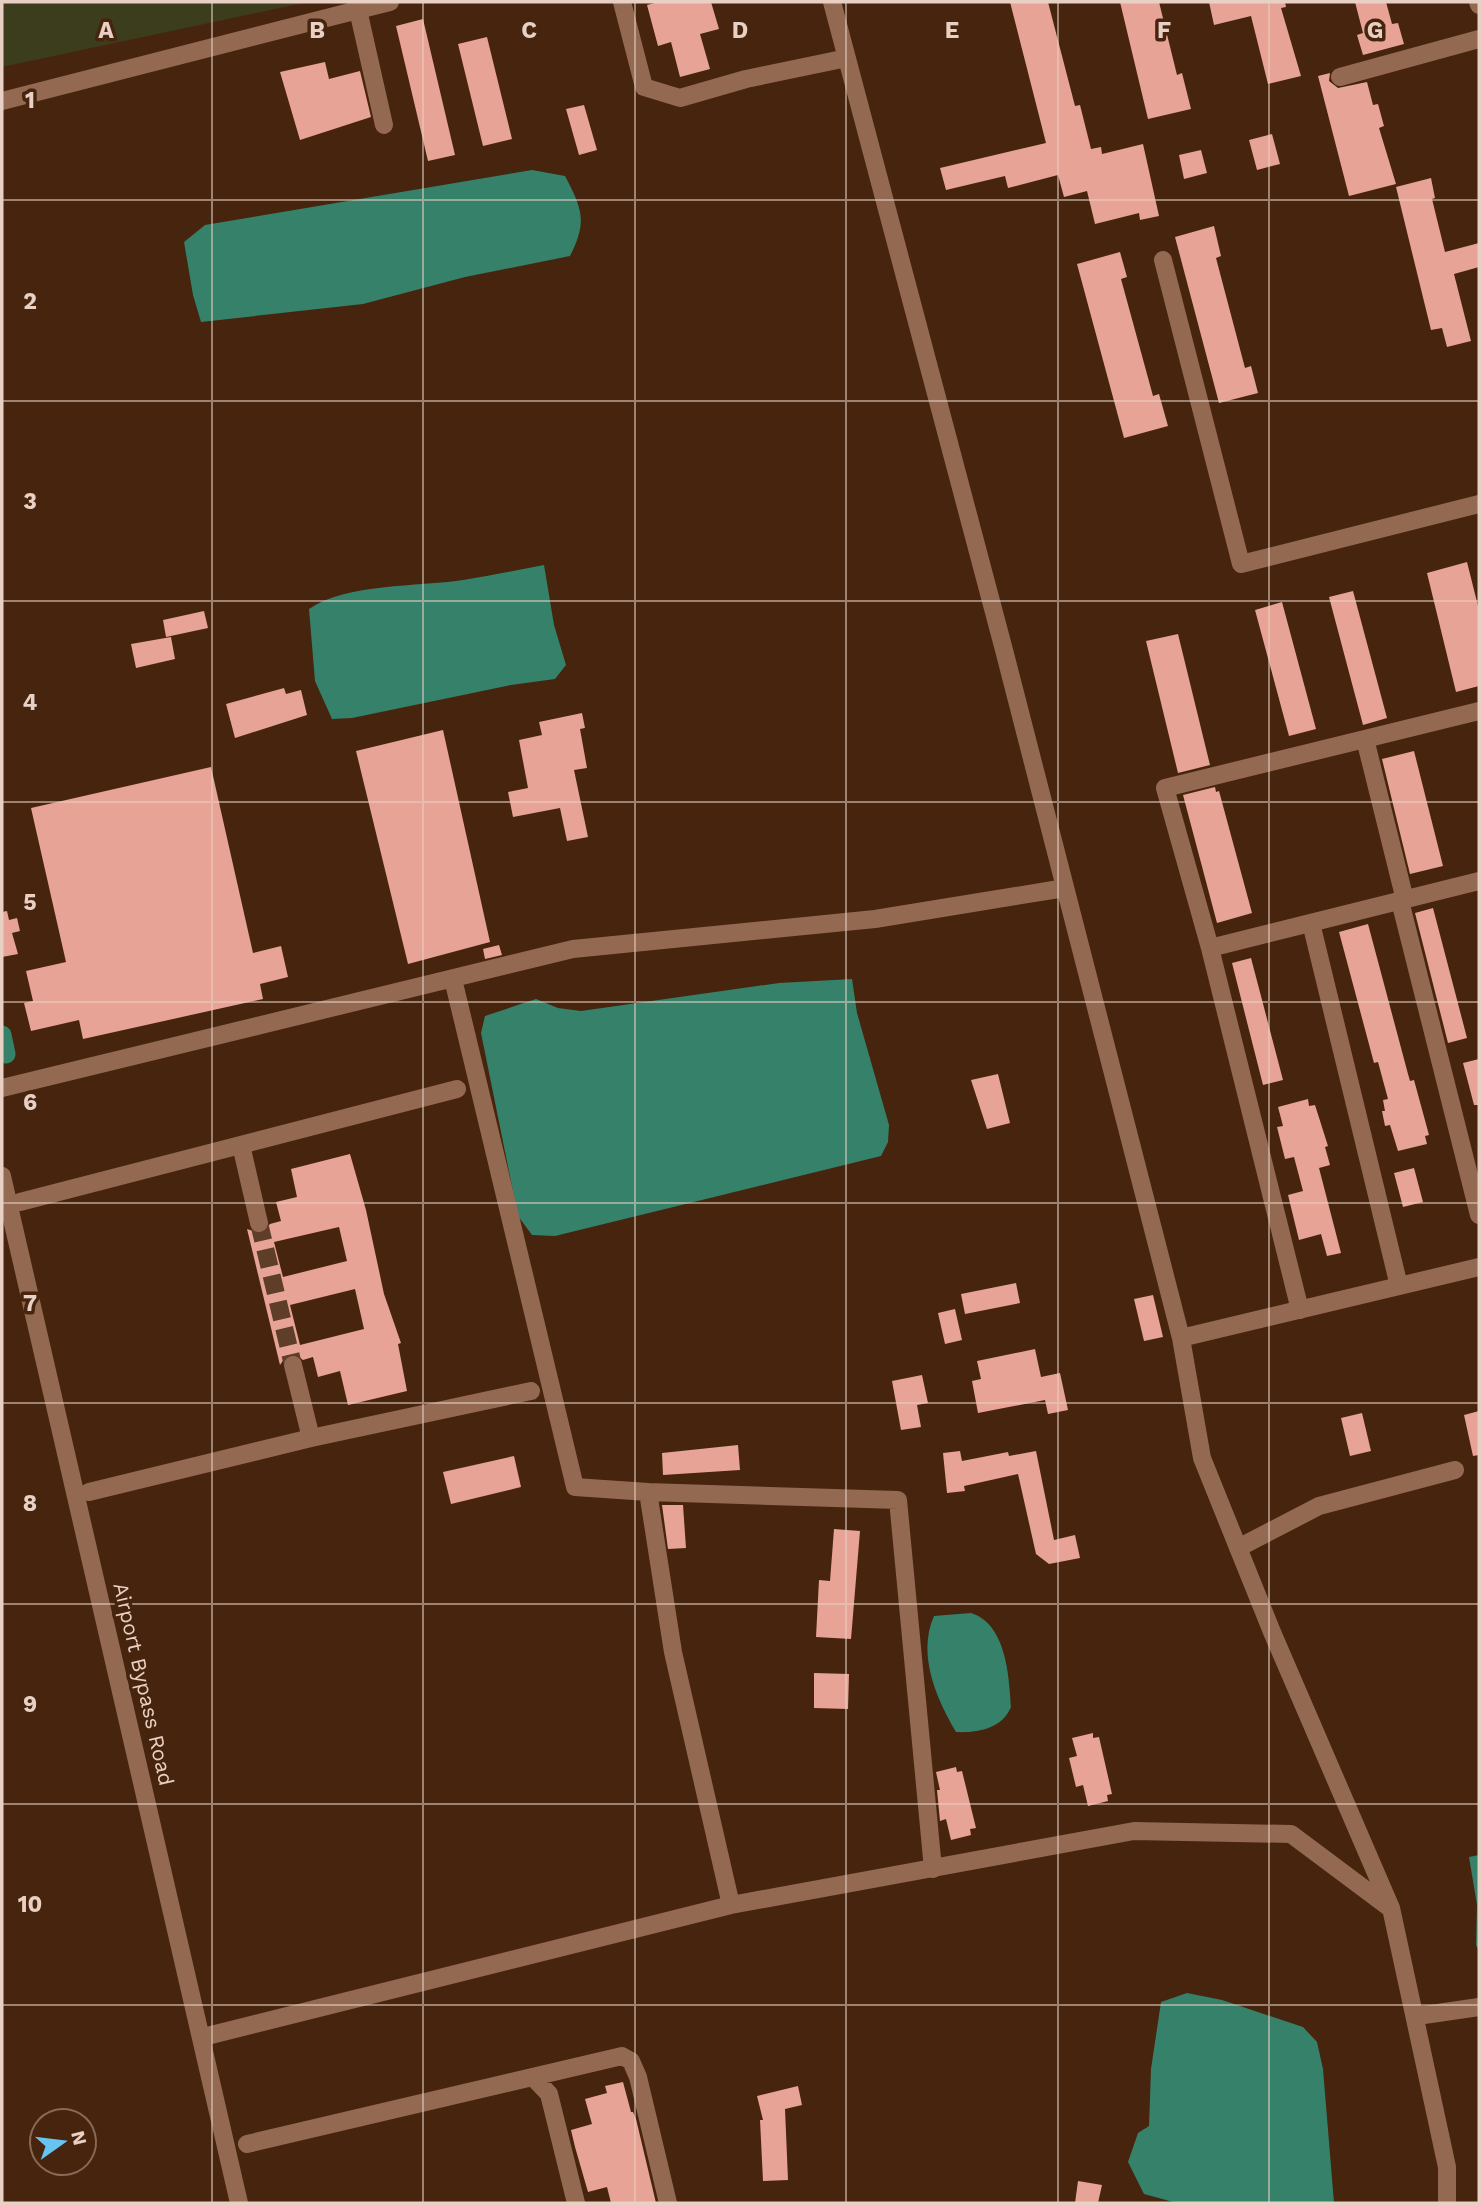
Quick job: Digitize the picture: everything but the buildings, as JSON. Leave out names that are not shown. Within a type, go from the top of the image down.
[{"type":"street","points":[[2,101],[357,6],[390,2]]},
{"type":"street","points":[[622,2],[644,87],[680,98],[747,79],[847,58]]},
{"type":"street","points":[[832,2],[1181,1338],[1202,1458],[1391,1908],[1417,2016],[1447,2167],[1447,2203]]},
{"type":"street","points":[[357,6],[384,125]]},
{"type":"street","points":[[1339,77],[1479,39]]},
{"type":"street","points":[[1163,260],[1241,564],[1479,504]]},
{"type":"street","points":[[1300,1310],[1210,948],[1165,788],[1479,711]]},
{"type":"street","points":[[1365,740],[1479,1214]]},
{"type":"street","points":[[1210,948],[1479,881]]},
{"type":"street","points":[[2,1088],[573,949],[875,919],[1065,888]]},
{"type":"street","points":[[1311,923],[1399,1286]]},
{"type":"street","points":[[453,979],[575,1487],[898,1500],[933,1868]]},
{"type":"street","points":[[20,1202],[457,1089]]},
{"type":"street","points":[[241,1145],[260,1223]]},
{"type":"street","name":"Airport Bypass Road","points":[[2,1176],[203,2037],[239,2203]]},
{"type":"street","points":[[1181,1338],[1479,1267]]},
{"type":"street","points":[[293,1364],[311,1438]]},
{"type":"street","points":[[89,1492],[311,1438],[531,1391]]},
{"type":"street","points":[[1238,1548],[1318,1506],[1455,1469]]},
{"type":"street","points":[[648,1492],[673,1652],[731,1906]]},
{"type":"street","points":[[203,2037],[731,1906],[1134,1831],[1291,1834],[1391,1908]]},
{"type":"street","points":[[1417,2016],[1479,2007]]},
{"type":"street","points":[[247,2144],[622,2056],[631,2061],[638,2077],[668,2203]]},
{"type":"street","points":[[533,2077],[550,2094],[576,2203]]},
{"type":"shaded area","points":[[2,2],[308,2],[2,67]]},
{"type":"shaded area","points":[[532,170],[565,176],[576,198],[581,225],[570,256],[465,277],[363,304],[201,322],[193,295],[184,242],[205,225]]},
{"type":"shaded area","points":[[544,565],[554,625],[566,665],[555,679],[511,685],[352,718],[332,719],[315,681],[309,609],[343,594],[362,590],[463,580]]},
{"type":"shaded area","points":[[852,979],[857,1013],[889,1125],[888,1142],[881,1156],[555,1236],[532,1235],[518,1216],[481,1033],[485,1016],[536,999],[558,1008],[581,1011],[779,983]]},
{"type":"shaded area","points":[[971,1613],[983,1619],[999,1639],[1007,1666],[1011,1707],[995,1725],[972,1732],[956,1732],[931,1676],[927,1645],[934,1616]]},
{"type":"shaded area","points":[[1479,1855],[1479,1951],[1476,1945],[1477,1905],[1469,1857]]},
{"type":"shaded area","points":[[1187,1993],[1222,2000],[1303,2027],[1317,2042],[1323,2069],[1334,2203],[1177,2203],[1144,2194],[1128,2162],[1138,2133],[1149,2126],[1151,2069],[1161,2002]]},
{"type":"waterway","points":[[2,1035],[6,1054]]},
{"type":"tunnel","points":[[259,1223],[293,1365]]}]
